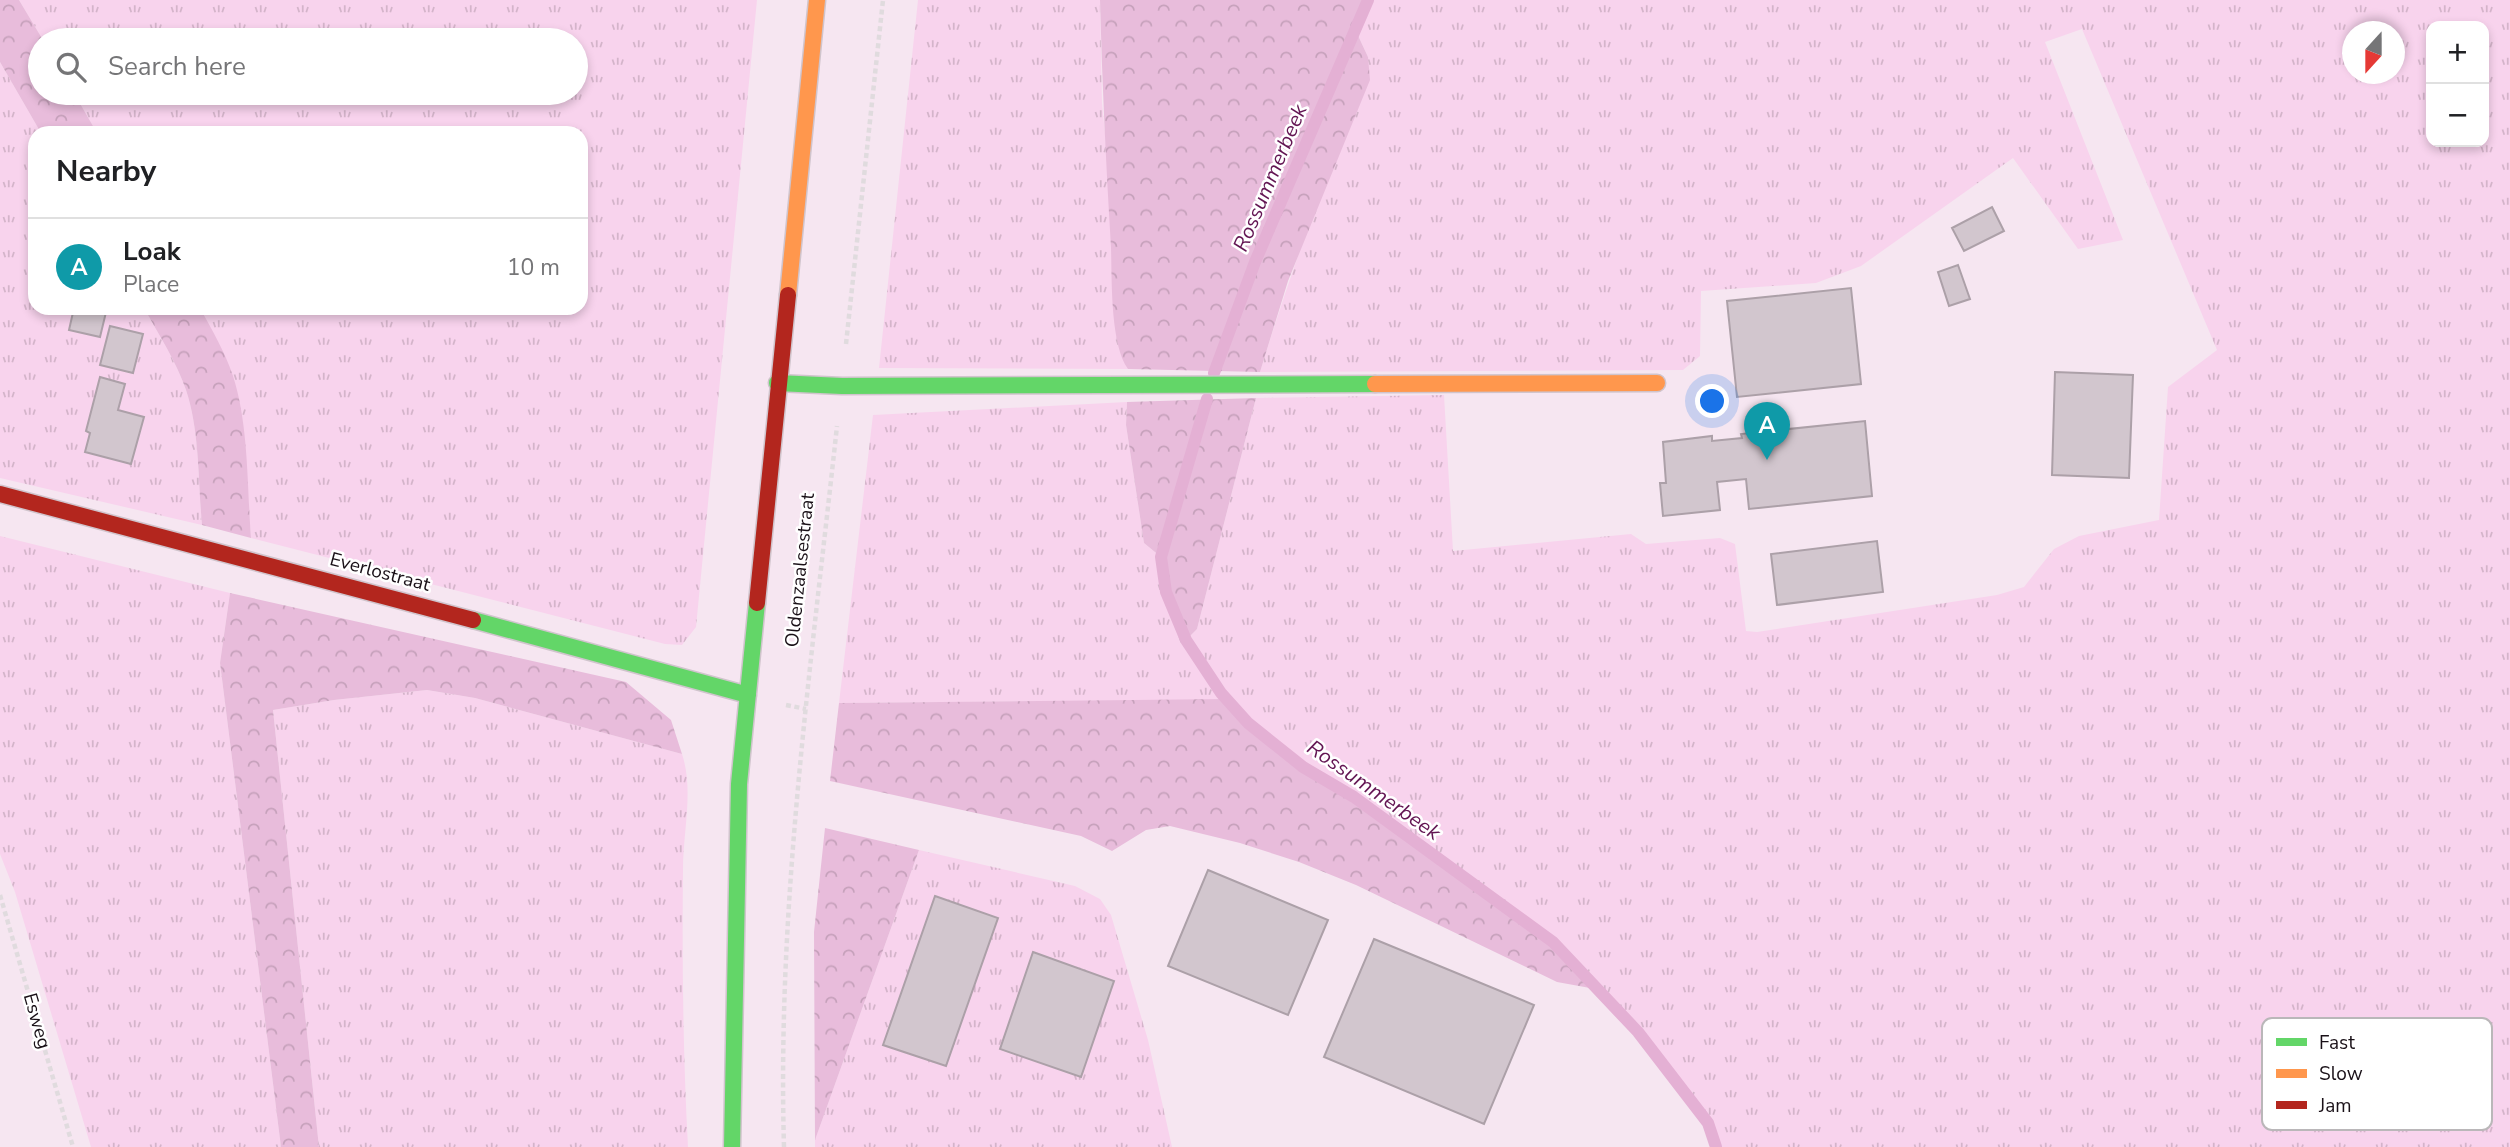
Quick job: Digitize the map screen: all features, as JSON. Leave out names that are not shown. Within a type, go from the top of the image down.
[{"type":"street","name":"Oldenzaalsestraat","points":[[732,1147],[736,842],[777,383],[817,0]]},
{"type":"street","points":[[777,383],[842,386],[1657,383]]},
{"type":"street","name":"Everlostraat","points":[[0,494],[167,536],[748,695]]},
{"type":"path","name":"Oldenzaalsestraat","points":[[784,1147],[781,1058],[789,880],[883,0]]},
{"type":"path","name":"Esweg","points":[[0,895],[73,1147]]},
{"type":"green space","points":[[0,0],[19,0],[36,28],[28,28],[28,105],[81,105],[93,126],[37,126],[0,62]]},
{"type":"green space","points":[[19,0],[757,0],[696,627],[682,645],[665,644],[251,538],[242,424],[233,378],[203,315],[588,315],[588,126],[93,126],[81,105],[588,105],[588,28],[36,28]]},
{"type":"green space","points":[[918,0],[1100,0],[1102,103],[1128,369],[879,368]]},
{"type":"green space","points":[[1100,0],[1368,0],[1355,29],[1368,57],[1370,80],[1288,281],[1260,372],[1128,369],[1122,358],[1113,311]]},
{"type":"green space","points":[[1368,0],[2510,0],[2510,1147],[1716,1147],[1708,1122],[1638,1032],[1553,942],[1354,797],[1303,767],[1248,723],[1227,700],[839,703],[873,415],[1127,402],[1126,425],[1144,543],[1161,557],[1166,592],[1186,640],[1197,629],[1256,398],[1444,395],[1453,551],[1631,534],[1646,544],[1720,538],[1735,544],[1746,631],[1757,632],[1997,595],[2024,587],[2054,549],[2079,536],[2159,520],[2168,387],[2217,350],[2082,29],[2045,42],[2123,240],[2078,249],[2013,158],[1861,266],[1816,283],[1701,291],[1700,356],[1683,370],[1260,372],[1368,57],[1355,29]]},
{"type":"green space","points":[[0,62],[37,126],[28,126],[28,315],[148,315],[177,369],[191,406],[202,525],[0,478]]},
{"type":"green space","points":[[148,315],[204,315],[222,350],[233,376],[242,415],[251,538],[202,525],[191,406],[167,348]]},
{"type":"green space","points":[[1256,398],[1197,629],[1186,640],[1166,592],[1161,557],[1144,543],[1126,425],[1127,402]]},
{"type":"green space","points":[[0,536],[230,593],[220,663],[281,1147],[91,1147],[15,892],[0,854]]},
{"type":"green space","points":[[230,593],[626,682],[671,720],[682,754],[475,698],[427,690],[273,710],[319,1147],[281,1147],[220,663]]},
{"type":"green space","points":[[427,690],[475,698],[682,754],[688,796],[683,855],[683,939],[688,1147],[319,1147],[273,710]]},
{"type":"green space","points":[[1227,699],[1248,723],[1303,767],[1354,797],[1553,942],[1601,990],[1557,982],[1356,885],[1299,862],[1240,843],[1170,826],[1146,830],[1112,851],[1081,836],[830,781],[839,703]]},
{"type":"green space","points":[[825,828],[919,850],[815,1140],[814,932]]},
{"type":"green space","points":[[919,850],[1075,886],[1100,899],[1111,915],[1148,1040],[1172,1147],[815,1147],[815,1140]]},
{"type":"building","points":[[1992,207],[2004,231],[1964,251],[1952,228]]},
{"type":"building","points":[[1958,265],[1970,299],[1949,306],[1938,272]]},
{"type":"building","points":[[1851,288],[1861,384],[1737,397],[1727,301]]},
{"type":"building","points":[[72,315],[105,315],[100,337],[69,330]]},
{"type":"building","points":[[110,326],[143,334],[133,373],[100,365]]},
{"type":"building","points":[[2055,372],[2133,375],[2129,478],[2052,475]]},
{"type":"building","points":[[100,377],[125,384],[118,410],[144,417],[131,464],[85,452],[90,433],[86,431]]},
{"type":"building","points":[[1865,421],[1872,496],[1749,509],[1746,479],[1717,482],[1720,510],[1663,516],[1660,483],[1666,483],[1663,442],[1712,436],[1712,441],[1742,438],[1741,434]]},
{"type":"building","points":[[1877,541],[1883,592],[1777,605],[1771,554]]},
{"type":"building","points":[[1208,870],[1328,920],[1288,1015],[1168,966]]},
{"type":"building","points":[[935,896],[998,918],[946,1066],[883,1045]]},
{"type":"building","points":[[1374,939],[1534,1005],[1484,1124],[1324,1057]]},
{"type":"building","points":[[1033,952],[1114,981],[1081,1077],[1000,1049]]},
{"type":"waterway","name":"Rossummerbeek","points":[[1214,373],[1255,262],[1368,0]]},
{"type":"waterway","name":"Rossummerbeek","points":[[1207,399],[1161,557],[1166,592],[1186,640],[1221,693],[1248,723],[1303,767],[1354,797],[1553,942],[1638,1032],[1708,1123],[1716,1147]]},
{"type":"traffic: fast","points":[[777,383],[842,386],[1375,384]]},
{"type":"traffic: fast","points":[[732,1147],[739,784],[757,603]]},
{"type":"traffic: fast","points":[[473,620],[748,695]]},
{"type":"traffic: slow","points":[[788,295],[817,0]]},
{"type":"traffic: slow","points":[[1375,384],[1657,383]]},
{"type":"traffic: jam","points":[[757,603],[788,295]]},
{"type":"traffic: jam","points":[[0,494],[473,620]]},
{"type":"place","name":"Loak","points":[[1767,460]]}]
